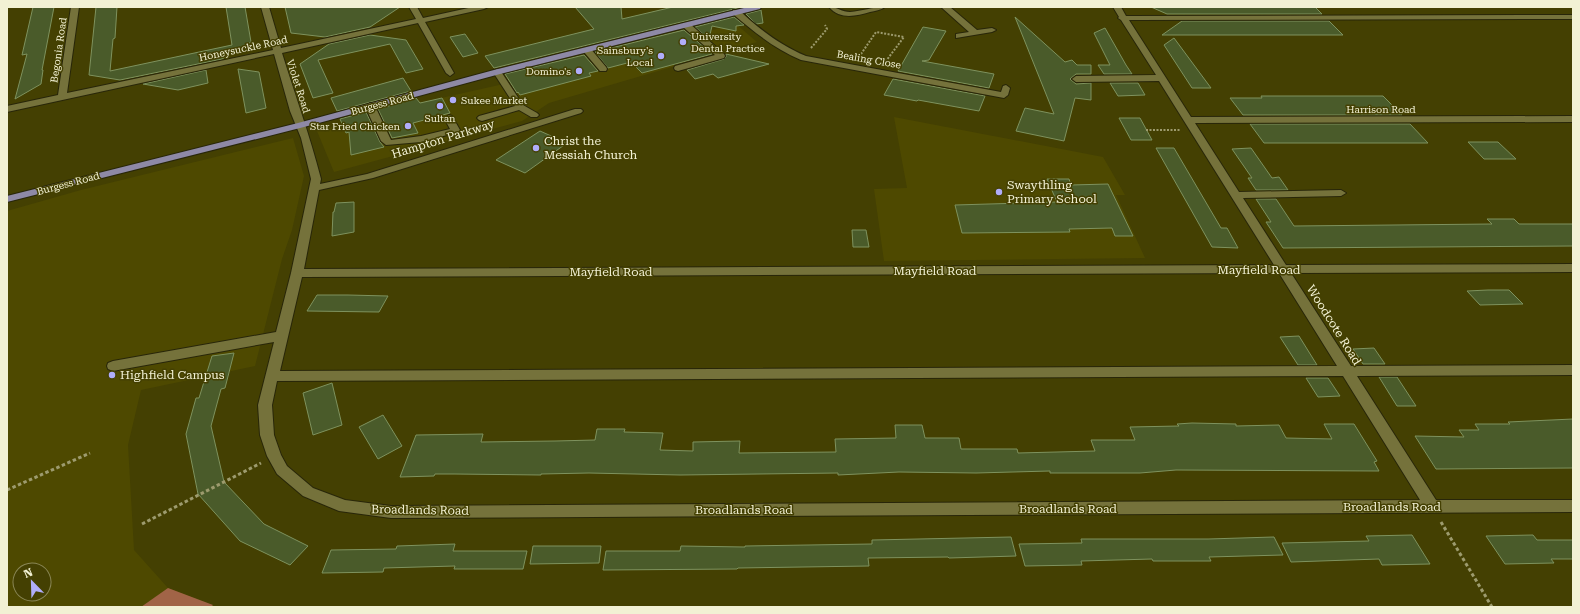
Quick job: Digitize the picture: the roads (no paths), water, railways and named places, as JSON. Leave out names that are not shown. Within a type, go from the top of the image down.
[{"type":"main road","name":"Burgess Road","points":[[7,199],[497,72],[757,7]]},
{"type":"street","name":"Begonia Road","points":[[62,97],[75,7]]},
{"type":"street","name":"Violet Road","points":[[265,7],[295,111],[301,124]]},
{"type":"street","points":[[412,7],[450,73]]},
{"type":"street","name":"Honeysuckle Road","points":[[7,109],[484,7]]},
{"type":"street","points":[[833,7],[839,13],[846,15],[881,7]]},
{"type":"street","points":[[945,7],[975,33]]},
{"type":"street","name":"Woodcote Road","points":[[1116,7],[1284,270],[1432,506]]},
{"type":"street","name":"Bealing Close","points":[[736,12],[765,37],[791,53],[804,58],[1004,95],[1006,88]]},
{"type":"street","points":[[1122,18],[1573,18]]},
{"type":"street","points":[[678,68],[721,56],[686,25]]},
{"type":"street","points":[[959,36],[992,30]]},
{"type":"street","points":[[586,50],[603,69]]},
{"type":"street","points":[[497,72],[520,107],[534,115]]},
{"type":"street","points":[[1076,79],[1161,78]]},
{"type":"street","points":[[370,106],[386,141],[389,143],[421,139],[455,130],[449,118]]},
{"type":"street","points":[[482,118],[520,107]]},
{"type":"street","name":"Hampton Parkway","points":[[315,188],[369,176],[578,111]]},
{"type":"street","name":"Harrison Road","points":[[1188,120],[1573,119]]},
{"type":"street","name":"Broadlands Road","points":[[301,124],[316,179],[297,273],[265,405],[267,435],[274,456],[282,470],[308,492],[344,506],[392,512],[1573,506]]},
{"type":"street","points":[[1236,195],[1341,194]]},
{"type":"street","name":"Mayfield Road","points":[[297,273],[1573,268]]},
{"type":"street","points":[[113,366],[281,336]]},
{"type":"street","points":[[271,376],[1573,370]]},
{"type":"place","name":"University Dental Practice","points":[[683,42]]},
{"type":"place","name":"Sainsbury's Local","points":[[661,56]]},
{"type":"place","name":"Domino's","points":[[579,71]]},
{"type":"place","name":"Sukee Market","points":[[453,100]]},
{"type":"place","name":"Sultan","points":[[440,106]]},
{"type":"place","name":"Star Fried Chicken","points":[[408,126]]},
{"type":"place","name":"Christ the Messiah Church","points":[[536,148]]},
{"type":"place","name":"Swaythling Primary School","points":[[999,192]]},
{"type":"place","name":"Highfield Campus","points":[[112,375]]}]
